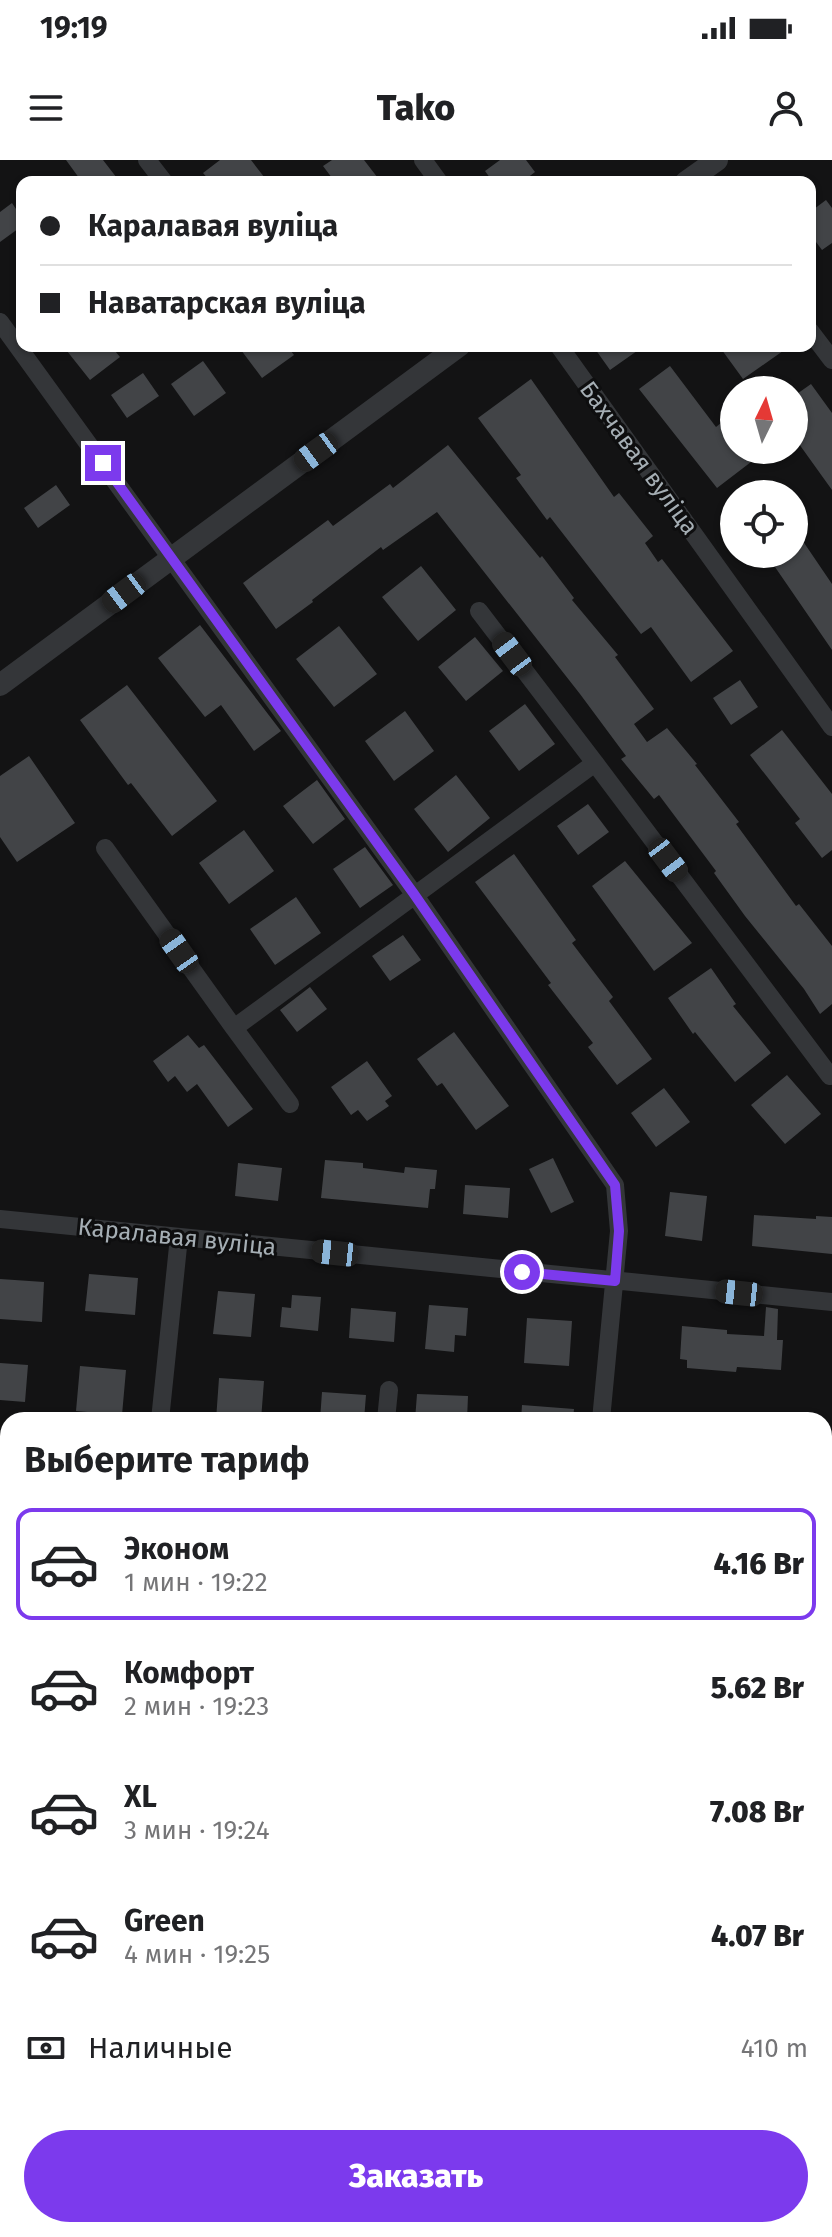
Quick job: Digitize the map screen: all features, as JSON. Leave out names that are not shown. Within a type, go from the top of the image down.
[{"type":"street","points":[[147,160],[159,176]]},
{"type":"street","points":[[694,176],[717,160]]},
{"type":"street","points":[[0,322],[16,344]]},
{"type":"street","points":[[816,339],[832,360]]},
{"type":"street","points":[[22,352],[414,894],[615,1185],[619,1231],[602,1412]]},
{"type":"street","points":[[0,685],[451,352]]},
{"type":"street","name":"Бахчавая вуліца","points":[[563,352],[832,727]]},
{"type":"street","points":[[479,611],[830,1076]]},
{"type":"street","points":[[234,1028],[595,763]]},
{"type":"street","points":[[105,848],[290,1104]]},
{"type":"street","name":"Каралавая вуліца","points":[[0,1219],[832,1302]]},
{"type":"street","points":[[161,1412],[179,1237]]},
{"type":"street","points":[[387,1412],[389,1390]]},
{"type":"building","points":[[66,160],[103,160],[115,176],[78,176]]},
{"type":"building","points":[[220,160],[251,160],[263,176],[206,176],[203,173]]},
{"type":"building","points":[[332,160],[364,160],[376,176],[330,176],[323,166]]},
{"type":"building","points":[[500,160],[526,160],[535,172],[530,176],[489,176],[485,171]]},
{"type":"building","points":[[826,200],[832,208],[832,243],[822,250],[816,242],[816,208]]},
{"type":"building","points":[[12,203],[16,209],[16,230],[0,242],[0,212]]},
{"type":"building","points":[[68,352],[116,352],[120,357],[90,380]]},
{"type":"building","points":[[242,352],[292,352],[294,355],[262,378]]},
{"type":"building","points":[[597,352],[636,352],[610,370]]},
{"type":"building","points":[[723,352],[781,352],[747,376],[741,376]]},
{"type":"building","points":[[203,361],[226,393],[194,416],[171,384]]},
{"type":"building","points":[[670,366],[716,427],[720,424],[720,464],[748,464],[727,480],[720,480],[717,488],[639,389]]},
{"type":"building","points":[[143,373],[159,396],[127,418],[111,395]]},
{"type":"building","points":[[531,379],[614,497],[619,493],[653,536],[645,543],[658,562],[662,559],[733,651],[691,682],[651,627],[641,634],[550,517],[547,520],[516,478],[521,475],[478,418]]},
{"type":"building","points":[[811,384],[832,413],[832,490],[808,457],[808,386]]},
{"type":"building","points":[[448,445],[540,558],[542,556],[574,598],[572,600],[618,655],[615,657],[654,709],[634,724],[647,742],[667,728],[697,764],[796,906],[799,904],[832,946],[832,1004],[820,1014],[659,795],[654,799],[621,759],[626,756],[580,694],[437,512],[383,550],[381,547],[276,629],[243,583],[328,520],[333,526],[390,484],[393,488]]},
{"type":"building","points":[[56,485],[70,505],[38,528],[24,508]]},
{"type":"building","points":[[808,549],[832,584],[832,650],[776,568],[808,568]]},
{"type":"building","points":[[421,566],[456,610],[418,641],[382,597]]},
{"type":"building","points":[[200,625],[281,731],[254,751],[221,705],[205,717],[158,658]]},
{"type":"building","points":[[339,626],[377,674],[334,707],[296,659]]},
{"type":"building","points":[[475,637],[503,671],[466,701],[438,667]]},
{"type":"building","points":[[740,680],[758,707],[731,725],[713,698]]},
{"type":"building","points":[[127,685],[217,801],[172,836],[131,783],[128,785],[80,720]]},
{"type":"building","points":[[525,704],[555,744],[519,771],[489,731]]},
{"type":"building","points":[[405,711],[434,751],[394,781],[365,741]]},
{"type":"building","points":[[782,730],[832,794],[832,850],[822,858],[795,823],[800,819],[750,755]]},
{"type":"building","points":[[29,756],[75,823],[17,862],[0,837],[0,776]]},
{"type":"building","points":[[456,775],[490,818],[448,852],[414,809]]},
{"type":"building","points":[[317,780],[345,819],[313,844],[283,806]]},
{"type":"building","points":[[588,804],[609,832],[578,855],[557,826]]},
{"type":"building","points":[[244,830],[274,871],[229,904],[199,863]]},
{"type":"building","points":[[365,847],[393,885],[360,908],[333,869]]},
{"type":"building","points":[[514,854],[576,940],[572,943],[613,997],[609,1001],[652,1059],[617,1085],[588,1047],[593,1043],[475,882]]},
{"type":"building","points":[[625,861],[692,943],[654,971],[592,886]]},
{"type":"building","points":[[296,897],[321,933],[275,965],[250,929]]},
{"type":"building","points":[[403,935],[421,960],[390,981],[372,956]]},
{"type":"building","points":[[711,968],[736,1004],[733,1006],[771,1053],[735,1082],[695,1032],[693,1034],[668,998]]},
{"type":"building","points":[[310,987],[327,1009],[297,1032],[280,1010]]},
{"type":"building","points":[[454,1032],[509,1106],[476,1130],[442,1083],[437,1086],[417,1059]]},
{"type":"building","points":[[188,1035],[199,1048],[204,1045],[253,1109],[228,1127],[197,1084],[187,1092],[175,1076],[168,1082],[153,1061]]},
{"type":"building","points":[[367,1061],[392,1096],[385,1101],[389,1106],[367,1121],[358,1110],[351,1115],[331,1087]]},
{"type":"building","points":[[787,1075],[821,1114],[785,1144],[751,1105]]},
{"type":"building","points":[[664,1088],[690,1122],[656,1147],[631,1113]]},
{"type":"building","points":[[553,1158],[574,1202],[551,1213],[529,1169]]},
{"type":"building","points":[[325,1160],[363,1163],[363,1168],[404,1173],[405,1167],[437,1170],[435,1189],[430,1189],[428,1208],[321,1198]]},
{"type":"building","points":[[238,1163],[282,1168],[278,1201],[235,1196]]},
{"type":"building","points":[[465,1185],[510,1188],[508,1218],[463,1214]]},
{"type":"building","points":[[670,1192],[707,1196],[702,1241],[665,1236]]},
{"type":"building","points":[[754,1215],[816,1219],[816,1216],[832,1217],[832,1254],[752,1246]]},
{"type":"building","points":[[89,1274],[138,1278],[135,1315],[85,1311]]},
{"type":"building","points":[[0,1279],[44,1282],[42,1322],[0,1319]]},
{"type":"building","points":[[218,1291],[255,1294],[251,1337],[213,1334]]},
{"type":"building","points":[[292,1295],[321,1297],[318,1331],[280,1327],[282,1307],[291,1308]]},
{"type":"building","points":[[429,1305],[468,1308],[466,1336],[455,1335],[454,1352],[425,1349]]},
{"type":"building","points":[[766,1307],[778,1309],[777,1340],[783,1340],[781,1370],[737,1367],[736,1372],[687,1368],[687,1360],[680,1359],[682,1326],[727,1330],[727,1334],[764,1336]]},
{"type":"building","points":[[351,1308],[396,1312],[394,1342],[349,1338]]},
{"type":"building","points":[[527,1318],[572,1321],[569,1366],[524,1363]]},
{"type":"building","points":[[0,1363],[28,1365],[25,1402],[0,1400]]},
{"type":"building","points":[[80,1366],[126,1370],[122,1412],[76,1411]]},
{"type":"building","points":[[219,1378],[264,1381],[262,1412],[217,1412]]},
{"type":"building","points":[[322,1392],[366,1395],[365,1412],[321,1412]]},
{"type":"building","points":[[417,1394],[468,1396],[467,1412],[416,1412]]},
{"type":"building","points":[[522,1405],[574,1409],[574,1412],[522,1412]]},
{"type":"route","points":[[103,463],[414,894],[615,1185],[619,1231],[615,1281],[522,1272]]}]
